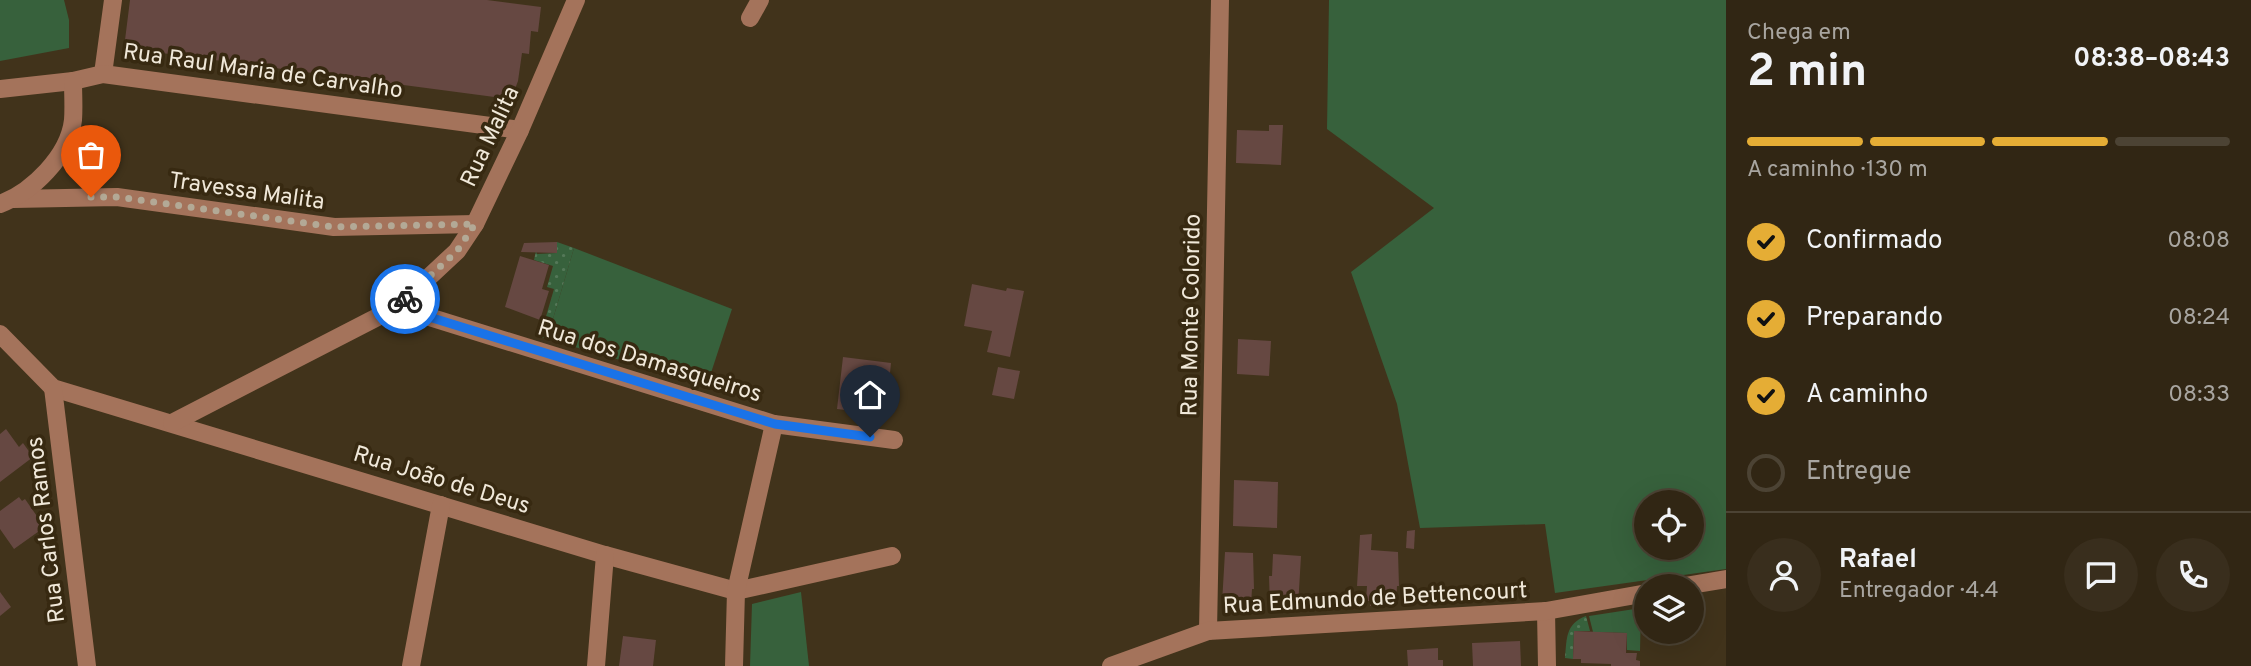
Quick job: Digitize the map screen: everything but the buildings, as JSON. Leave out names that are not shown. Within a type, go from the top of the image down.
[{"type":"street","points":[[103,74],[113,0]]},
{"type":"street","name":"Rua Malita","points":[[172,423],[397,307],[457,251],[475,224],[520,130],[576,0]]},
{"type":"street","points":[[751,18],[760,0]]},
{"type":"street","name":"Rua Monte Colorido","points":[[1208,631],[1220,0]]},
{"type":"street","name":"Rua Raul Maria de Carvalho","points":[[0,89],[73,81],[103,74],[520,130]]},
{"type":"street","name":"Travessa Malita","points":[[7,201],[42,176],[64,146],[73,121],[73,81]]},
{"type":"street","name":"Travessa Malita","points":[[7,201],[117,197],[334,227],[475,224]]},
{"type":"street","name":"Rua dos Damasqueiros","points":[[397,307],[775,424],[894,440]]},
{"type":"street","name":"Rua João de Deus","points":[[0,334],[53,388],[605,555],[736,591],[892,556]]},
{"type":"street","name":"Rua Carlos Ramos","points":[[53,388],[87,666]]},
{"type":"street","points":[[734,666],[736,591],[775,424]]},
{"type":"street","points":[[411,666],[441,505]]},
{"type":"street","points":[[596,666],[605,555]]},
{"type":"street","points":[[1704,583],[1726,579]]},
{"type":"street","name":"Rua Edmundo de Bettencourt","points":[[1111,666],[1208,631],[1546,611],[1634,595]]},
{"type":"street","points":[[1546,611],[1547,666]]},
{"type":"green space","points":[[0,0],[64,0],[69,20],[69,48],[0,61]]},
{"type":"green space","points":[[1329,0],[1726,0],[1726,569],[1690,574],[1634,574],[1634,582],[1555,593],[1545,524],[1420,528],[1397,404],[1351,272],[1434,208],[1327,129]]},
{"type":"green space","points":[[557,242],[574,248],[547,339],[540,337],[554,289],[547,287],[553,266],[534,260],[536,251],[537,254],[557,253]]},
{"type":"green space","points":[[574,248],[732,309],[707,385],[547,339]]},
{"type":"green space","points":[[801,592],[809,666],[750,666],[752,604]]},
{"type":"green space","points":[[1634,609],[1634,644],[1640,644],[1640,651],[1627,650],[1627,633],[1593,632],[1589,616]]},
{"type":"green space","points":[[1586,616],[1590,631],[1574,631],[1573,659],[1565,658],[1571,628]]},
{"type":"way so far","points":[[91,197],[117,197],[334,227],[475,224],[457,251],[405,299]]},
{"type":"route","points":[[405,299],[397,307],[775,424],[870,437]]}]
